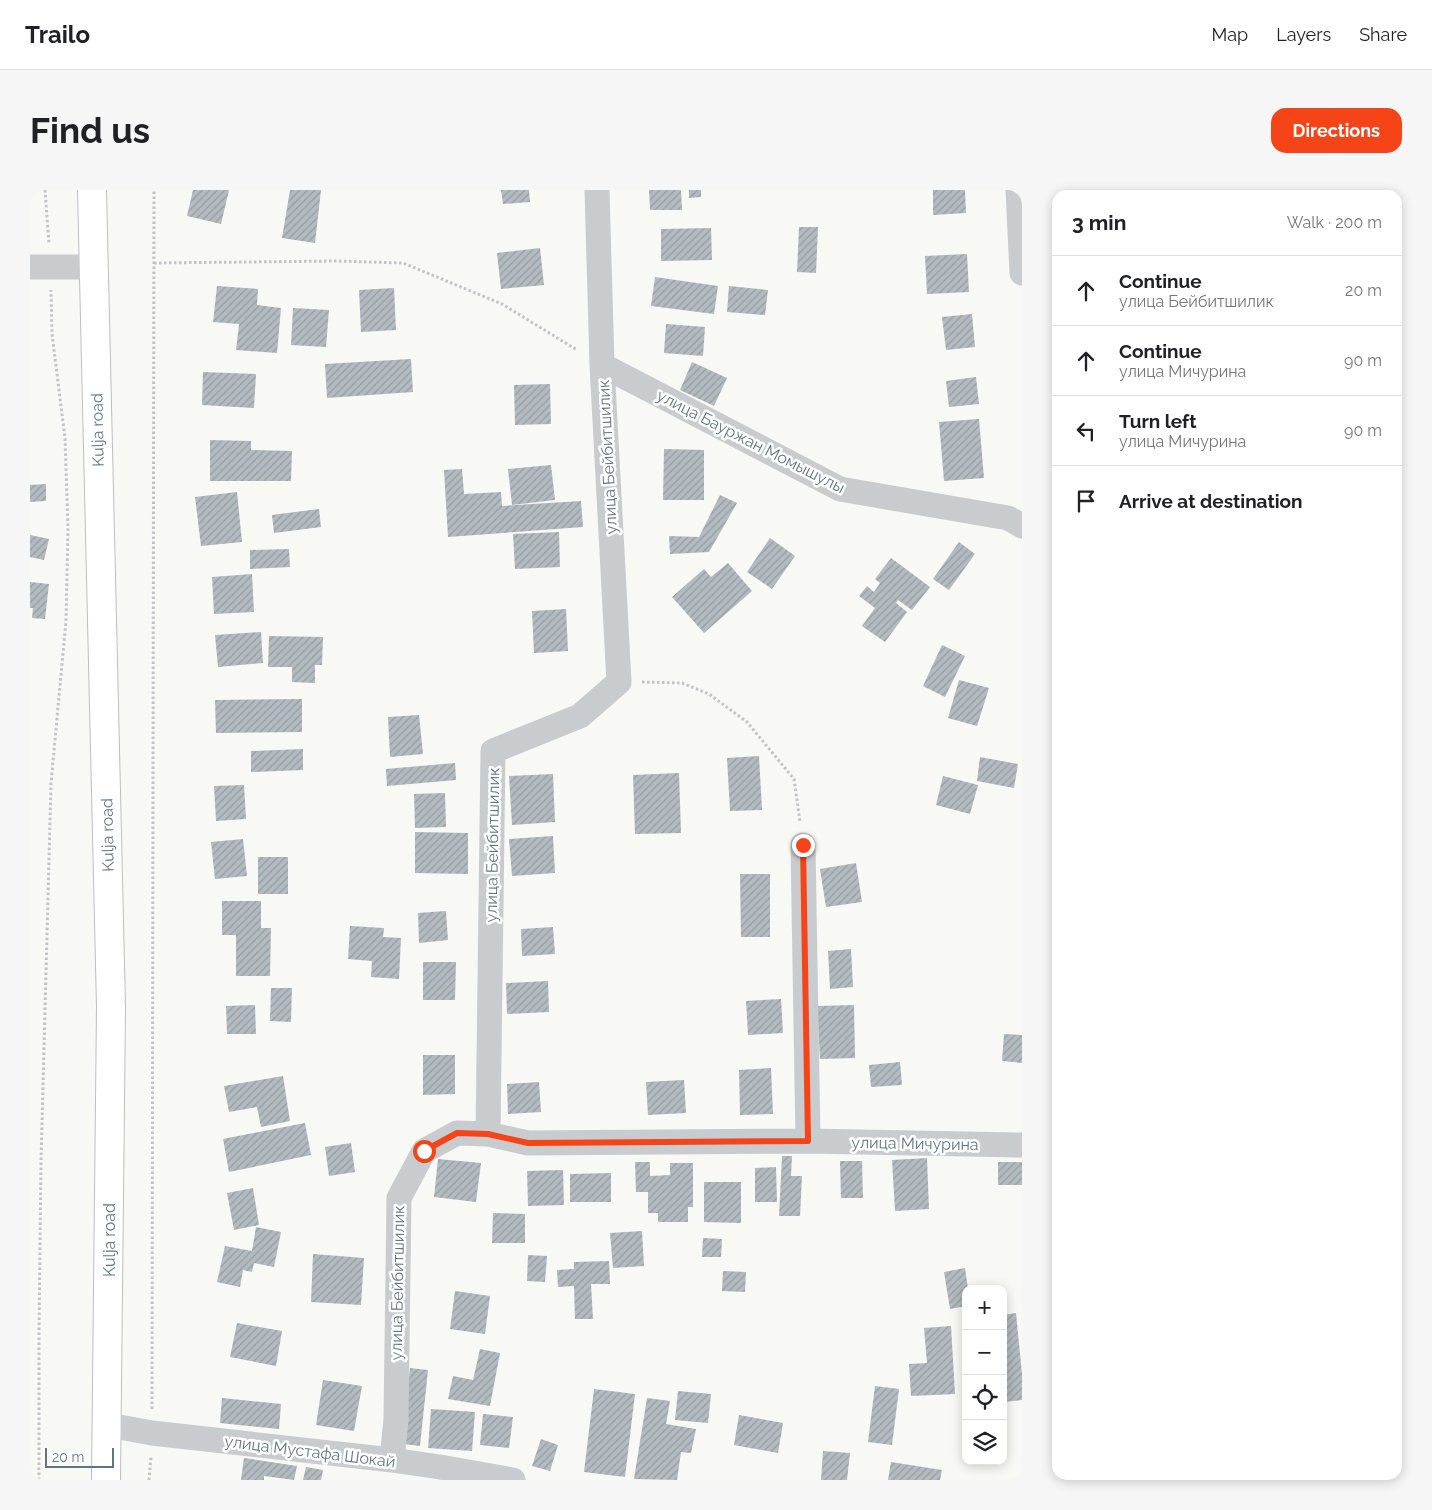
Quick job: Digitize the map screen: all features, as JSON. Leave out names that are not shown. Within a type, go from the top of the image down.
[{"type":"main road","name":"Kulja road","points":[[92,190],[111,1007],[106,1480]]},
{"type":"street","name":"улица Бейбитшилик","points":[[392,1460],[396,1419],[398,1198],[424,1151],[457,1133],[488,1134],[493,751],[580,716],[619,682],[602,365],[597,190]]},
{"type":"street","points":[[1018,190],[1022,272]]},
{"type":"street","points":[[40,266],[93,266]]},
{"type":"street","name":"улица Бауржан Момышулы","points":[[602,365],[840,489],[1008,518],[1022,526]]},
{"type":"street","points":[[803,845],[808,1141]]},
{"type":"street","name":"улица Мичурина","points":[[488,1134],[528,1143],[808,1141],[1022,1145]]},
{"type":"street","name":"улица Мустафа Шокай","points":[[108,1425],[152,1433],[392,1460],[513,1480]]},
{"type":"path","points":[[40,1480],[41,1162],[50,803],[66,621],[68,528],[65,438],[52,334],[40,266],[45,190]]},
{"type":"path","points":[[149,1480],[152,1433],[154,190]]},
{"type":"path","points":[[154,263],[337,261],[403,263],[502,304],[602,365]]},
{"type":"path","points":[[619,682],[682,683],[708,694],[747,722],[794,779],[803,845]]},
{"type":"building","points":[[193,190],[229,190],[221,224],[187,216]]},
{"type":"building","points":[[290,190],[321,190],[315,243],[282,238]]},
{"type":"building","points":[[501,190],[529,190],[530,202],[503,204]]},
{"type":"building","points":[[649,190],[681,190],[682,210],[650,210]]},
{"type":"building","points":[[689,190],[701,190],[701,197],[689,198]]},
{"type":"building","points":[[933,190],[965,190],[966,213],[933,215]]},
{"type":"building","points":[[799,227],[818,227],[816,273],[797,272]]},
{"type":"building","points":[[711,228],[712,260],[661,261],[661,229]]},
{"type":"building","points":[[540,248],[544,285],[501,289],[497,253]]},
{"type":"building","points":[[967,254],[969,292],[927,294],[925,256]]},
{"type":"building","points":[[655,277],[718,286],[714,314],[651,306]]},
{"type":"building","points":[[217,286],[258,289],[257,305],[281,308],[277,353],[236,350],[239,324],[213,322]]},
{"type":"building","points":[[729,286],[768,290],[765,315],[727,312]]},
{"type":"building","points":[[394,288],[396,330],[361,332],[359,290]]},
{"type":"building","points":[[293,308],[329,310],[326,347],[291,345]]},
{"type":"building","points":[[972,314],[975,347],[946,350],[942,317]]},
{"type":"building","points":[[666,324],[705,327],[703,356],[664,353]]},
{"type":"building","points":[[411,359],[413,392],[327,398],[325,364]]},
{"type":"building","points":[[692,362],[727,378],[714,406],[680,390]]},
{"type":"building","points":[[203,372],[256,374],[254,408],[202,405]]},
{"type":"building","points":[[976,377],[979,404],[949,407],[946,381]]},
{"type":"building","points":[[550,384],[551,424],[515,425],[514,385]]},
{"type":"building","points":[[979,419],[984,478],[944,481],[939,422]]},
{"type":"building","points":[[210,440],[251,441],[251,450],[292,451],[291,481],[210,481]]},
{"type":"building","points":[[664,449],[704,450],[704,500],[663,500]]},
{"type":"building","points":[[551,465],[555,500],[512,505],[508,469]]},
{"type":"building","points":[[462,469],[464,494],[501,492],[502,506],[581,501],[583,527],[448,537],[444,470]]},
{"type":"building","points":[[46,484],[46,501],[30,502],[30,485]]},
{"type":"building","points":[[237,492],[242,542],[201,546],[195,497]]},
{"type":"building","points":[[720,495],[737,503],[709,552],[670,554],[669,536],[699,537]]},
{"type":"building","points":[[319,509],[321,527],[274,533],[272,515]]},
{"type":"building","points":[[559,532],[560,567],[515,569],[513,534]]},
{"type":"building","points":[[30,535],[49,539],[44,560],[30,557]]},
{"type":"building","points":[[770,538],[795,556],[772,589],[747,572]]},
{"type":"building","points":[[959,542],[975,554],[949,590],[933,579]]},
{"type":"building","points":[[289,549],[290,567],[250,569],[250,550]]},
{"type":"building","points":[[891,558],[930,587],[912,610],[898,600],[896,603],[907,612],[885,642],[862,626],[875,608],[859,596],[867,586],[874,592],[880,583],[875,579]]},
{"type":"building","points":[[728,563],[752,591],[704,633],[672,597],[704,569],[711,577]]},
{"type":"building","points":[[252,574],[254,612],[214,614],[212,577]]},
{"type":"building","points":[[30,582],[49,584],[45,619],[32,618],[33,608],[30,608]]},
{"type":"building","points":[[566,609],[568,651],[534,653],[532,611]]},
{"type":"building","points":[[261,632],[263,663],[218,667],[215,635]]},
{"type":"building","points":[[269,636],[323,637],[322,665],[315,665],[315,683],[292,682],[292,667],[268,667]]},
{"type":"building","points":[[942,645],[965,656],[945,697],[923,686]]},
{"type":"building","points":[[959,680],[989,688],[977,726],[948,718]]},
{"type":"building","points":[[302,699],[302,732],[216,733],[215,700]]},
{"type":"building","points":[[419,715],[423,754],[390,757],[388,717]]},
{"type":"building","points":[[303,749],[303,770],[251,772],[251,751]]},
{"type":"building","points":[[759,756],[762,810],[730,811],[727,758]]},
{"type":"building","points":[[980,757],[1018,764],[1014,788],[977,781]]},
{"type":"building","points":[[455,763],[456,780],[387,786],[386,769]]},
{"type":"building","points":[[679,773],[681,833],[635,834],[633,775]]},
{"type":"building","points":[[553,774],[555,822],[512,825],[509,776]]},
{"type":"building","points":[[943,776],[978,785],[970,814],[936,805]]},
{"type":"building","points":[[244,785],[246,819],[216,821],[214,786]]},
{"type":"building","points":[[445,793],[446,827],[415,828],[414,794]]},
{"type":"building","points":[[415,832],[468,833],[468,874],[415,873]]},
{"type":"building","points":[[553,836],[555,873],[512,876],[509,839]]},
{"type":"building","points":[[243,839],[247,876],[215,879],[211,842]]},
{"type":"building","points":[[258,857],[288,857],[288,894],[258,894]]},
{"type":"building","points":[[856,863],[862,902],[826,907],[820,869]]},
{"type":"building","points":[[740,874],[770,874],[770,937],[741,937]]},
{"type":"building","points":[[222,901],[261,901],[261,928],[271,928],[270,976],[236,976],[236,935],[222,935]]},
{"type":"building","points":[[446,911],[448,940],[419,943],[418,913]]},
{"type":"building","points":[[350,926],[384,928],[383,937],[401,938],[399,979],[371,977],[372,961],[348,959]]},
{"type":"building","points":[[553,927],[555,954],[522,956],[521,929]]},
{"type":"building","points":[[851,949],[853,987],[830,989],[828,951]]},
{"type":"building","points":[[423,962],[456,962],[455,1000],[423,1000]]},
{"type":"building","points":[[548,981],[549,1012],[507,1014],[506,983]]},
{"type":"building","points":[[271,988],[292,988],[291,1022],[270,1021]]},
{"type":"building","points":[[781,999],[783,1033],[748,1035],[746,1001]]},
{"type":"building","points":[[255,1005],[256,1034],[227,1034],[226,1006]]},
{"type":"building","points":[[854,1005],[855,1058],[820,1059],[817,1006]]},
{"type":"building","points":[[1004,1034],[1022,1035],[1022,1063],[1002,1061]]},
{"type":"building","points":[[423,1055],[455,1055],[455,1094],[423,1095]]},
{"type":"building","points":[[900,1062],[902,1085],[871,1087],[869,1065]]},
{"type":"building","points":[[771,1068],[773,1114],[740,1115],[739,1070]]},
{"type":"building","points":[[283,1076],[290,1121],[261,1127],[257,1107],[229,1112],[224,1086]]},
{"type":"building","points":[[684,1080],[686,1113],[648,1115],[646,1082]]},
{"type":"building","points":[[539,1082],[541,1112],[508,1114],[507,1084]]},
{"type":"building","points":[[305,1123],[311,1155],[229,1172],[223,1139]]},
{"type":"building","points":[[351,1143],[355,1172],[329,1176],[325,1147]]},
{"type":"building","points":[[782,1156],[792,1156],[791,1176],[802,1176],[800,1216],[779,1216]]},
{"type":"building","points":[[927,1158],[929,1209],[895,1211],[892,1160]]},
{"type":"building","points":[[438,1159],[481,1163],[476,1202],[434,1197]]},
{"type":"building","points":[[840,1161],[862,1161],[863,1198],[841,1198]]},
{"type":"building","points":[[635,1162],[650,1162],[650,1176],[670,1175],[670,1163],[693,1163],[693,1207],[688,1207],[688,1222],[658,1222],[658,1213],[648,1213],[648,1192],[636,1192]]},
{"type":"building","points":[[998,1162],[1022,1162],[1022,1185],[998,1185]]},
{"type":"building","points":[[776,1167],[777,1202],[755,1202],[755,1168]]},
{"type":"building","points":[[563,1170],[564,1205],[528,1206],[527,1171]]},
{"type":"building","points":[[611,1173],[611,1202],[570,1202],[570,1174]]},
{"type":"building","points":[[704,1182],[741,1182],[741,1223],[704,1222]]},
{"type":"building","points":[[253,1188],[259,1225],[234,1230],[227,1193]]},
{"type":"building","points":[[493,1213],[525,1214],[525,1243],[492,1243]]},
{"type":"building","points":[[256,1227],[281,1232],[274,1267],[254,1263],[252,1272],[243,1270],[240,1287],[217,1282],[225,1246],[252,1251]]},
{"type":"building","points":[[642,1231],[644,1266],[613,1268],[610,1233]]},
{"type":"building","points":[[703,1238],[722,1239],[721,1257],[702,1257]]},
{"type":"building","points":[[313,1254],[364,1258],[361,1305],[311,1302]]},
{"type":"building","points":[[528,1255],[547,1256],[545,1282],[527,1281]]},
{"type":"building","points":[[609,1261],[610,1284],[591,1284],[593,1319],[575,1319],[574,1286],[558,1287],[557,1270],[574,1269],[574,1262]]},
{"type":"building","points":[[965,1268],[967,1285],[962,1285],[962,1307],[950,1309],[944,1272]]},
{"type":"building","points":[[723,1271],[746,1272],[745,1292],[722,1291]]},
{"type":"building","points":[[455,1291],[490,1296],[485,1334],[450,1329]]},
{"type":"building","points":[[1016,1313],[1022,1374],[1022,1400],[1007,1402],[1007,1330],[1007,1314]]},
{"type":"building","points":[[237,1323],[282,1331],[276,1366],[230,1357]]},
{"type":"building","points":[[951,1326],[955,1394],[911,1396],[909,1364],[927,1363],[924,1328]]},
{"type":"building","points":[[480,1349],[500,1353],[490,1406],[448,1399],[453,1376],[473,1380]]},
{"type":"building","points":[[410,1368],[428,1370],[420,1446],[403,1444]]},
{"type":"building","points":[[323,1380],[362,1386],[354,1431],[316,1425]]},
{"type":"building","points":[[875,1386],[899,1389],[892,1445],[868,1442]]},
{"type":"building","points":[[594,1389],[635,1394],[625,1477],[584,1472]]},
{"type":"building","points":[[678,1391],[711,1394],[708,1423],[675,1420]]},
{"type":"building","points":[[222,1398],[281,1404],[279,1429],[220,1423]]},
{"type":"building","points":[[647,1398],[670,1401],[666,1424],[696,1429],[691,1453],[681,1452],[677,1480],[634,1479]]},
{"type":"building","points":[[431,1409],[475,1412],[472,1451],[428,1448]]},
{"type":"building","points":[[483,1414],[513,1417],[509,1448],[480,1445]]},
{"type":"building","points":[[739,1415],[783,1423],[778,1453],[734,1445]]},
{"type":"building","points":[[541,1439],[558,1445],[550,1471],[532,1466]]},
{"type":"building","points":[[823,1451],[850,1453],[847,1480],[821,1480]]},
{"type":"building","points":[[244,1458],[297,1466],[294,1480],[264,1476],[264,1480],[241,1480]]},
{"type":"building","points":[[891,1462],[942,1470],[940,1480],[888,1480]]},
{"type":"building","points":[[306,1467],[323,1470],[321,1480],[303,1480]]},
{"type":"route","points":[[424,1151],[457,1133],[488,1134],[528,1143],[808,1141],[803,845]]}]
